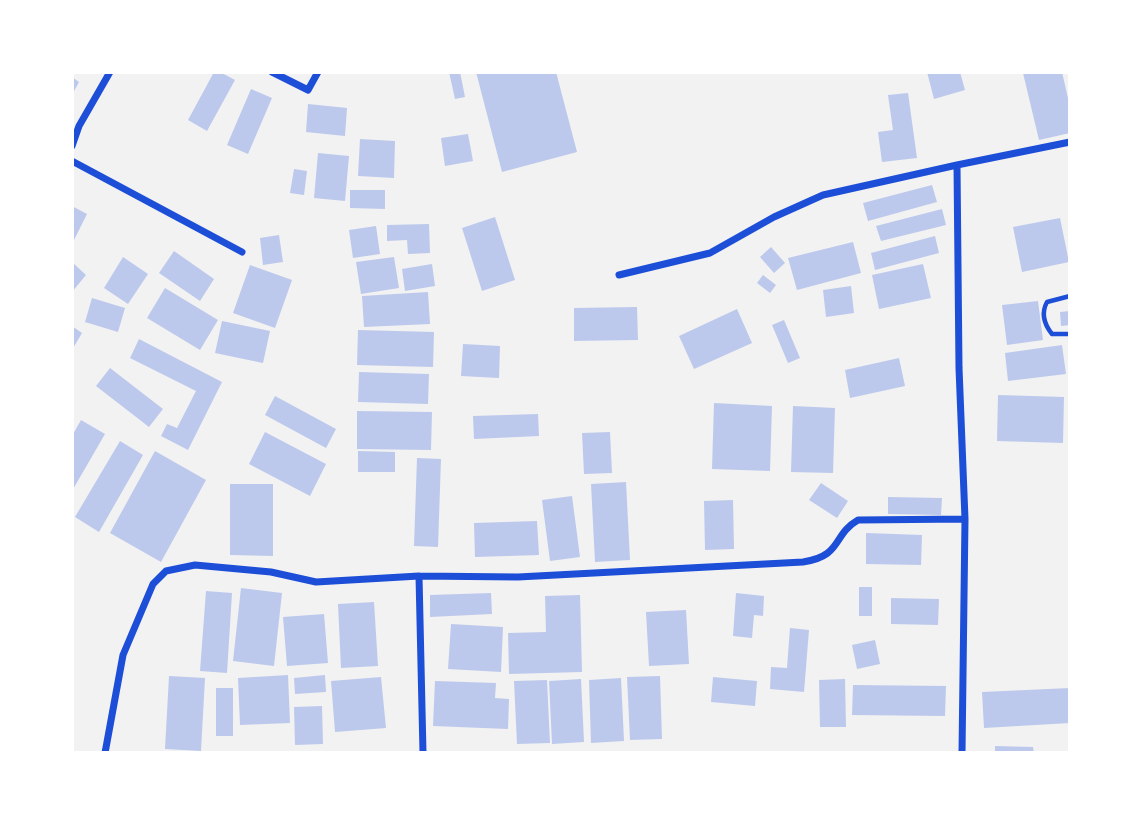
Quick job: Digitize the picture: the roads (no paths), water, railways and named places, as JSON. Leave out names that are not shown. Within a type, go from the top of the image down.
[{"type":"street","points":[[72,146],[79,126],[110,72]]},
{"type":"street","points":[[272,72],[308,90],[318,72]]},
{"type":"street","points":[[619,275],[710,253],[774,216],[823,195],[1070,142]]},
{"type":"street","points":[[72,161],[242,252]]},
{"type":"street","points":[[957,165],[959,354],[965,519],[962,753]]},
{"type":"street","points":[[105,753],[123,656],[153,584],[166,571],[195,565],[271,572],[316,582],[419,576],[518,577],[803,562],[822,558],[831,551],[851,524],[858,520],[965,519]]},
{"type":"street","points":[[419,576],[423,753]]},
{"type":"lane","points":[[1070,296],[1047,302],[1043,310],[1046,326],[1052,334],[1070,334]]}]
